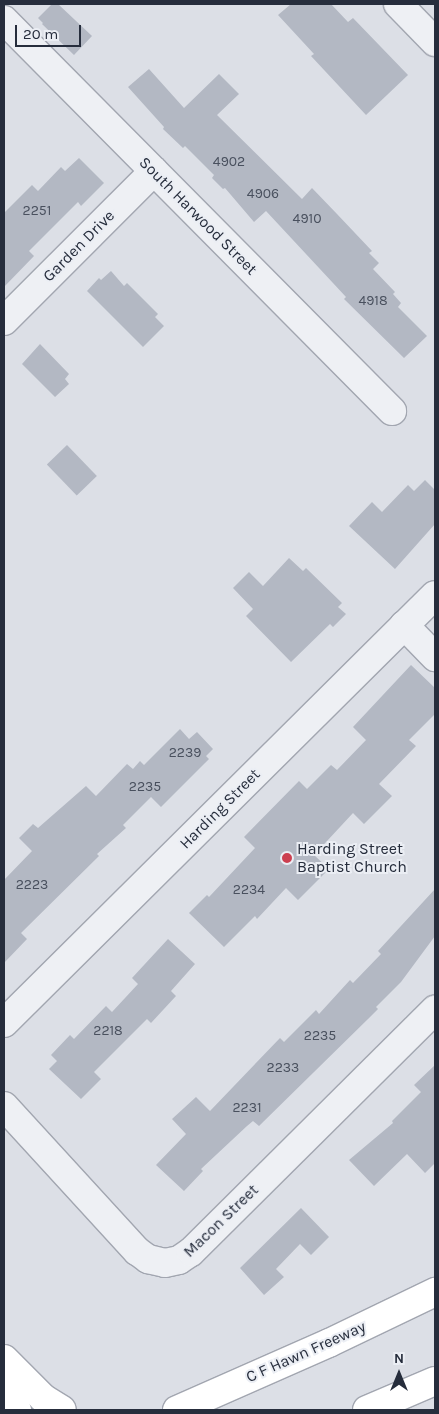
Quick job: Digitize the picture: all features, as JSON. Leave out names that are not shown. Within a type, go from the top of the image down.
[{"type":"main road","name":"C F Hawn Freeway","points":[[177,1410],[329,1343],[435,1292]]},
{"type":"main road","points":[[4,1359],[43,1398],[62,1410]]},
{"type":"main road","points":[[4,1378],[17,1410]]},
{"type":"main road","points":[[367,1410],[435,1382]]},
{"type":"street","points":[[398,4],[435,42]]},
{"type":"street","name":"South Harwood Street","points":[[4,20],[392,411]]},
{"type":"street","name":"Garden Drive","points":[[4,322],[154,171]]},
{"type":"street","name":"Harding Street","points":[[4,1023],[435,595]]},
{"type":"street","points":[[404,626],[435,657]]},
{"type":"street","name":"Macon Street","points":[[4,1106],[137,1251],[148,1259],[165,1263],[179,1260],[191,1252],[435,1010]]},
{"type":"building","points":[[52,4],[58,4],[92,36],[74,55],[38,18]]},
{"type":"building","points":[[291,4],[331,4],[348,22],[353,18],[408,75],[366,115],[311,56],[314,54],[278,15]]},
{"type":"building","points":[[149,69],[184,108],[219,74],[239,94],[217,115],[302,199],[312,188],[337,214],[372,251],[369,253],[379,263],[373,269],[395,292],[393,294],[401,303],[398,307],[427,336],[404,358],[344,299],[346,297],[266,211],[254,222],[225,188],[223,189],[212,178],[214,175],[185,146],[183,148],[163,129],[164,127],[128,87]]},
{"type":"building","points":[[79,158],[104,183],[81,206],[78,202],[29,251],[34,256],[4,287],[4,213],[32,185],[38,191],[61,167],[65,171]]},
{"type":"building","points":[[111,271],[124,286],[127,283],[158,314],[155,317],[164,326],[143,347],[87,291],[99,278],[101,280]]},
{"type":"building","points":[[40,344],[69,374],[65,379],[69,384],[55,397],[22,364]]},
{"type":"building","points":[[67,445],[97,476],[77,495],[47,464]]},
{"type":"building","points":[[425,480],[435,490],[435,524],[395,569],[349,526],[372,502],[382,512],[408,485],[414,491]]},
{"type":"building","points":[[289,558],[303,571],[306,568],[342,603],[338,607],[346,614],[333,627],[330,624],[291,662],[246,616],[253,609],[233,588],[249,572],[263,586]]},
{"type":"building","points":[[411,665],[435,688],[435,714],[409,740],[416,746],[379,784],[392,796],[364,824],[353,813],[314,855],[329,869],[298,900],[286,888],[257,919],[255,916],[224,947],[189,913],[207,895],[209,897],[255,848],[244,837],[299,781],[307,789],[331,765],[337,770],[366,740],[353,727]]},
{"type":"building","points":[[180,729],[189,739],[197,732],[213,749],[206,756],[209,759],[161,807],[151,797],[123,825],[126,828],[97,854],[99,856],[21,933],[27,939],[4,963],[4,880],[32,851],[19,838],[33,824],[38,828],[86,786],[96,796],[127,764],[133,769],[140,761],[144,765]]},
{"type":"building","points":[[435,889],[435,936],[401,982],[376,1007],[378,1009],[259,1126],[253,1121],[247,1126],[201,1169],[203,1171],[184,1191],[156,1165],[186,1134],[172,1119],[196,1097],[210,1111],[280,1038],[284,1042],[316,1010],[319,1014],[350,980],[353,983],[381,954],[378,951]]},
{"type":"building","points":[[168,939],[195,964],[171,991],[176,996],[151,1023],[147,1019],[94,1072],[101,1079],[81,1099],[49,1069],[57,1061],[51,1055],[70,1035],[74,1039],[106,1006],[112,1012],[138,984],[132,978]]},
{"type":"building","points":[[435,1065],[435,1163],[425,1173],[407,1154],[374,1186],[349,1160],[393,1123],[392,1121],[421,1092],[414,1085]]},
{"type":"building","points":[[301,1208],[329,1237],[311,1255],[300,1244],[276,1269],[284,1277],[264,1295],[240,1268]]},
{"type":"place","name":"Harding Street Baptist Church","points":[[287,858]]}]
